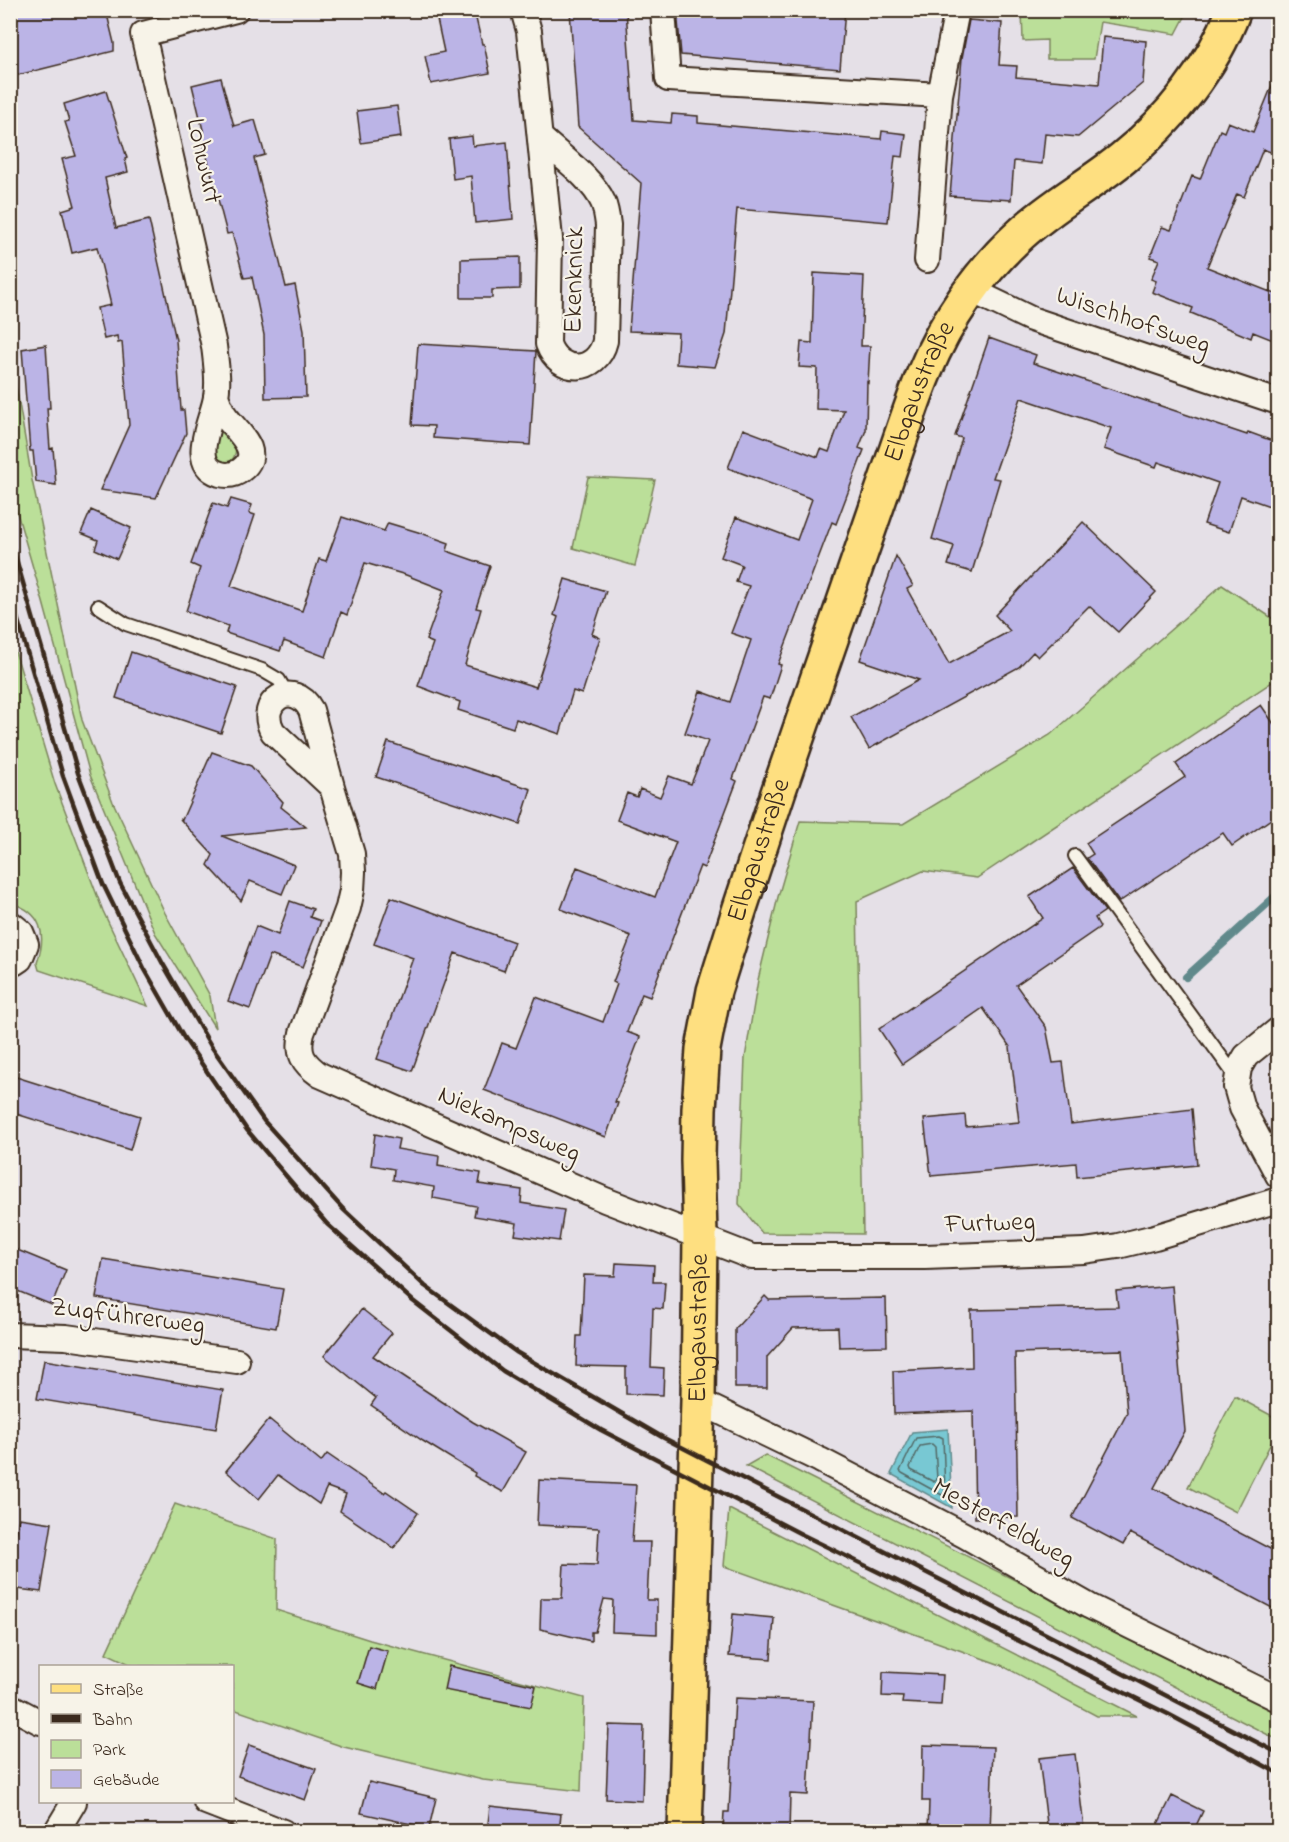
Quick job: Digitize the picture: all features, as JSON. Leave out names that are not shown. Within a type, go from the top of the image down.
[{"type":"main road","name":"Elbgaustraße","points":[[685,1832],[698,1401],[699,1110],[704,1049],[714,991],[783,779],[925,371],[941,337],[971,290],[1021,234],[1123,158],[1165,119],[1206,66],[1234,10]]},
{"type":"street","name":"Lohwurt","points":[[216,396],[214,346],[143,34],[236,10]]},
{"type":"street","name":"Ekenknick","points":[[523,10],[529,32],[550,238],[548,344],[557,360],[568,366],[578,367],[590,363],[599,356],[605,341],[607,218],[596,191],[541,138]]},
{"type":"street","points":[[663,10],[668,79],[940,95]]},
{"type":"street","points":[[927,260],[940,95],[957,10]]},
{"type":"street","name":"Wischhofsweg","points":[[971,290],[1031,319],[1278,402]]},
{"type":"street","points":[[287,694],[301,697],[308,703],[332,787],[273,732],[269,725],[269,709],[274,700],[287,694]]},
{"type":"street","name":"Niekampsweg","points":[[332,787],[352,854],[352,890],[348,908],[299,1045],[301,1056],[309,1067],[345,1087],[605,1200],[700,1236]]},
{"type":"street","points":[[10,923],[21,932],[26,944],[20,959],[10,963]]},
{"type":"street","points":[[1278,1030],[1246,1056],[1236,1077],[1237,1098],[1278,1175]]},
{"type":"street","name":"Furtweg","points":[[700,1236],[752,1257],[925,1257],[1084,1251],[1155,1237],[1278,1200]]},
{"type":"street","name":"Zugführerweg","points":[[10,1335],[66,1337],[237,1361]]},
{"type":"street","name":"Mesterfeldweg","points":[[698,1401],[964,1535],[1089,1606],[1278,1699]]},
{"type":"street","points":[[10,1706],[39,1721]]},
{"type":"street","points":[[56,1832],[73,1803]]},
{"type":"street","points":[[209,1803],[283,1832]]},
{"type":"lane","points":[[98,606],[126,624],[262,670],[279,680],[287,694]]},
{"type":"lane","points":[[1075,856],[1236,1077]]},
{"type":"green space","points":[[1022,10],[1188,11],[1176,34],[1100,22],[1094,59],[1047,59],[1047,40],[1023,41]]},
{"type":"green space","points":[[11,356],[32,480],[82,720],[113,802],[165,913],[210,996],[215,1028],[155,933],[90,775],[11,492]]},
{"type":"green space","points":[[219,426],[236,448],[234,457],[229,462],[213,456]]},
{"type":"green space","points":[[588,477],[655,480],[635,566],[573,548]]},
{"type":"green space","points":[[1222,585],[1278,622],[1278,678],[977,878],[923,871],[857,901],[863,1234],[762,1233],[739,1204],[745,1058],[758,980],[778,897],[800,821],[903,824],[1050,735]]},
{"type":"green space","points":[[10,634],[55,784],[103,911],[148,1006],[39,970],[37,963],[42,943],[39,926],[30,912],[11,903]]},
{"type":"green space","points":[[1235,1396],[1278,1419],[1278,1429],[1236,1512],[1188,1487]]},
{"type":"green space","points":[[765,1455],[1278,1712],[1278,1740],[746,1466]]},
{"type":"green space","points":[[175,1504],[277,1539],[276,1610],[370,1640],[584,1698],[581,1791],[483,1780],[344,1747],[234,1709],[234,1665],[132,1665],[106,1653]]},
{"type":"green space","points":[[729,1509],[1137,1716],[1097,1716],[1001,1665],[724,1566]]},
{"type":"water","points":[[948,1429],[952,1508],[891,1474],[912,1432]]},
{"type":"building","points":[[10,10],[106,10],[114,51],[10,77]]},
{"type":"building","points":[[435,10],[474,10],[490,73],[431,84],[425,56],[444,52]]},
{"type":"building","points":[[570,10],[626,10],[634,120],[671,123],[672,114],[698,116],[698,123],[881,139],[882,131],[906,134],[903,157],[895,156],[888,222],[737,209],[726,334],[715,367],[676,364],[678,333],[629,331],[641,183],[578,127]]},
{"type":"building","points":[[677,10],[845,10],[840,69],[681,55]]},
{"type":"building","points":[[969,20],[1002,23],[999,65],[1017,66],[1016,77],[1099,84],[1103,37],[1146,41],[1143,83],[1078,137],[1045,134],[1042,164],[1014,161],[1011,200],[950,196],[962,58]]},
{"type":"building","points":[[1278,71],[1278,155],[1263,149],[1244,197],[1237,194],[1207,267],[1278,295],[1278,342],[1253,332],[1251,338],[1191,313],[1193,308],[1152,292],[1156,281],[1151,279],[1159,260],[1150,257],[1162,227],[1171,230],[1192,176],[1200,179],[1220,130],[1224,132],[1228,122],[1253,132]]},
{"type":"building","points":[[221,78],[234,126],[255,120],[265,155],[254,158],[286,287],[295,285],[304,330],[306,397],[265,398],[264,335],[252,277],[244,278],[232,233],[227,234],[201,134],[204,134],[192,85]]},
{"type":"building","points":[[106,91],[127,158],[125,159],[128,172],[105,178],[116,228],[149,220],[176,340],[181,410],[184,410],[186,433],[156,498],[100,490],[129,425],[122,342],[118,343],[117,336],[104,339],[97,308],[111,305],[97,247],[72,253],[62,210],[75,206],[62,159],[76,156],[65,122],[69,121],[64,104]]},
{"type":"building","points":[[397,106],[401,137],[361,143],[357,111]]},
{"type":"building","points":[[472,136],[473,146],[507,142],[513,219],[475,223],[471,176],[453,179],[449,139]]},
{"type":"building","points":[[520,257],[520,289],[492,290],[492,298],[461,298],[461,259]]},
{"type":"building","points":[[814,273],[864,276],[861,346],[870,346],[866,430],[859,448],[864,450],[836,524],[832,522],[778,664],[781,665],[770,699],[763,697],[733,779],[737,781],[704,868],[700,866],[650,997],[642,994],[627,1032],[640,1037],[615,1102],[618,1103],[606,1137],[484,1090],[502,1043],[516,1048],[536,997],[603,1022],[617,984],[613,982],[631,936],[561,909],[577,867],[655,897],[676,842],[617,820],[627,793],[637,797],[640,789],[660,797],[669,776],[691,784],[708,741],[685,733],[700,691],[730,702],[751,640],[731,633],[749,586],[736,582],[742,565],[721,557],[736,517],[797,540],[812,499],[728,468],[743,429],[818,457],[821,449],[829,452],[844,410],[816,409],[817,368],[799,367],[801,342],[812,343]]},
{"type":"building","points":[[989,338],[1036,355],[1033,363],[1247,435],[1248,432],[1278,443],[1278,509],[1241,496],[1229,532],[1204,524],[1218,483],[1158,462],[1156,467],[1104,449],[1111,428],[1021,398],[993,478],[1000,479],[972,572],[948,565],[954,546],[932,539],[962,438],[955,436]]},
{"type":"building","points":[[418,344],[536,351],[530,445],[433,438],[434,426],[412,425]]},
{"type":"building","points":[[46,345],[50,408],[47,408],[56,485],[36,482],[33,451],[30,451],[22,349]]},
{"type":"building","points":[[231,499],[252,505],[249,513],[255,515],[231,586],[302,611],[319,559],[326,561],[342,517],[384,531],[388,523],[418,532],[449,543],[447,551],[490,566],[476,608],[481,609],[465,665],[536,687],[558,617],[554,615],[565,579],[606,591],[592,634],[600,638],[582,694],[573,691],[560,734],[516,719],[513,728],[458,710],[460,702],[418,686],[433,643],[426,640],[444,590],[406,575],[365,563],[347,615],[341,612],[326,657],[284,641],[280,651],[226,633],[228,626],[186,611],[200,568],[191,564],[213,503],[227,508]]},
{"type":"building","points":[[91,510],[131,528],[117,559],[95,549],[98,540],[81,533]]},
{"type":"building","points":[[1083,522],[1156,592],[1118,632],[1089,606],[1038,657],[1033,652],[1019,667],[869,749],[851,717],[919,680],[860,660],[896,556],[913,586],[907,589],[949,664],[1010,631],[995,615]]},
{"type":"building","points":[[131,652],[237,687],[221,733],[116,698]]},
{"type":"building","points":[[1261,705],[1278,730],[1278,814],[1232,846],[1223,833],[1119,902],[1087,858],[1093,854],[1086,843],[1185,777],[1176,764]]},
{"type":"building","points":[[388,742],[531,789],[520,824],[376,777]]},
{"type":"building","points":[[212,752],[251,766],[283,802],[281,807],[306,827],[222,836],[294,865],[282,894],[250,881],[241,901],[208,865],[213,855],[180,819],[182,820]]},
{"type":"building","points":[[1073,868],[1105,911],[1095,918],[1100,927],[1016,985],[1046,1027],[1053,1063],[1063,1062],[1071,1124],[1192,1109],[1197,1165],[1077,1177],[1076,1163],[931,1176],[924,1119],[965,1115],[966,1127],[1019,1122],[1010,1047],[983,1008],[902,1064],[879,1029],[1043,918],[1029,897]]},
{"type":"building","points":[[391,897],[514,942],[504,971],[455,953],[412,1071],[377,1059],[413,958],[374,944]]},
{"type":"building","points":[[290,901],[313,909],[310,917],[321,921],[303,967],[270,955],[250,1009],[228,1001],[256,926],[278,935]]},
{"type":"building","points":[[10,1075],[140,1116],[130,1150],[10,1112]]},
{"type":"building","points":[[375,1134],[399,1139],[397,1149],[439,1156],[438,1166],[481,1173],[479,1184],[522,1190],[521,1203],[564,1210],[559,1241],[515,1235],[517,1223],[474,1216],[476,1206],[433,1198],[434,1187],[393,1180],[394,1169],[371,1165]]},
{"type":"building","points":[[10,1247],[66,1270],[52,1305],[10,1288]]},
{"type":"building","points":[[103,1259],[283,1289],[276,1328],[96,1298]]},
{"type":"building","points":[[616,1263],[654,1265],[653,1282],[665,1282],[663,1309],[653,1308],[651,1367],[664,1368],[663,1395],[626,1394],[626,1367],[576,1366],[577,1336],[581,1336],[584,1275],[615,1276]]},
{"type":"building","points":[[1172,1286],[1185,1431],[1154,1488],[1278,1553],[1278,1611],[1130,1533],[1123,1545],[1072,1518],[1127,1413],[1122,1350],[1015,1353],[1018,1517],[975,1518],[973,1411],[894,1414],[893,1371],[972,1367],[971,1310],[1118,1307],[1116,1291]]},
{"type":"building","points":[[765,1296],[769,1300],[886,1298],[887,1346],[839,1347],[838,1327],[793,1328],[767,1357],[767,1388],[735,1388],[735,1329]]},
{"type":"building","points":[[362,1309],[392,1333],[373,1356],[473,1422],[526,1452],[503,1492],[474,1476],[475,1473],[371,1405],[376,1398],[324,1356]]},
{"type":"building","points":[[44,1360],[223,1390],[216,1429],[37,1399]]},
{"type":"building","points":[[269,1419],[321,1462],[327,1454],[418,1513],[394,1548],[340,1511],[346,1494],[327,1487],[319,1504],[278,1475],[259,1499],[226,1471]]},
{"type":"building","points":[[539,1480],[636,1485],[632,1542],[650,1542],[647,1600],[657,1600],[657,1634],[612,1632],[613,1600],[604,1599],[595,1632],[591,1632],[591,1641],[540,1629],[541,1598],[562,1598],[564,1564],[597,1565],[599,1528],[537,1525]]},
{"type":"building","points":[[19,1518],[52,1523],[41,1592],[10,1588],[10,1571]]},
{"type":"building","points":[[733,1614],[774,1618],[771,1659],[729,1656]]},
{"type":"building","points":[[369,1646],[388,1651],[377,1689],[358,1683]]},
{"type":"building","points":[[449,1666],[536,1686],[531,1707],[444,1690]]},
{"type":"building","points":[[883,1672],[943,1675],[941,1705],[902,1703],[903,1697],[882,1696]]},
{"type":"building","points":[[735,1698],[813,1701],[808,1795],[790,1794],[789,1832],[723,1832],[724,1812],[729,1812]]},
{"type":"building","points":[[609,1725],[644,1726],[642,1801],[606,1799]]},
{"type":"building","points":[[249,1745],[316,1769],[305,1800],[238,1776]]},
{"type":"building","points":[[923,1745],[993,1747],[990,1832],[928,1832],[929,1801],[922,1801]]},
{"type":"building","points":[[1075,1754],[1084,1828],[1048,1832],[1039,1758]]},
{"type":"building","points":[[369,1782],[436,1798],[429,1828],[361,1813]]},
{"type":"building","points":[[1172,1796],[1203,1811],[1193,1832],[1154,1832]]},
{"type":"building","points":[[490,1806],[561,1814],[559,1832],[487,1832]]},
{"type":"waterway","points":[[1186,977],[1278,894]]},
{"type":"railway","points":[[10,538],[78,773],[120,883],[163,964],[211,1046],[264,1121],[343,1209],[425,1286],[516,1352],[662,1437],[1278,1753]]},
{"type":"railway","points":[[10,593],[63,776],[103,884],[144,968],[184,1038],[247,1130],[327,1224],[413,1301],[503,1371],[601,1430],[803,1535],[1168,1714],[1278,1773]]}]
